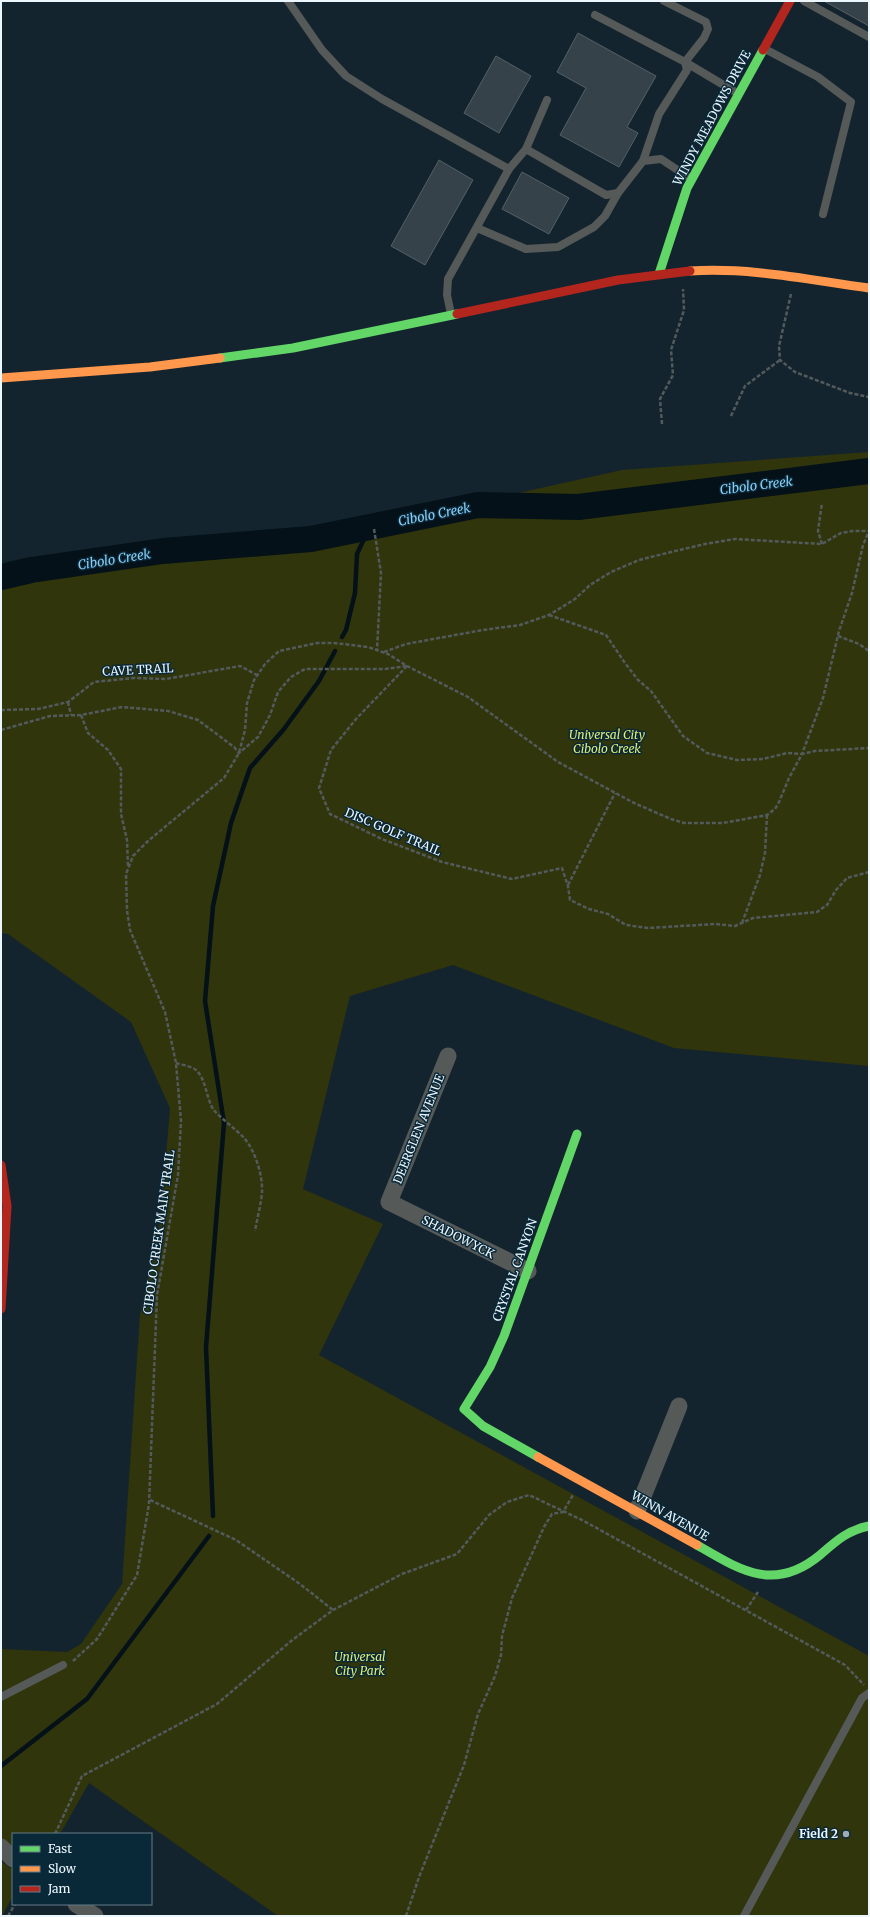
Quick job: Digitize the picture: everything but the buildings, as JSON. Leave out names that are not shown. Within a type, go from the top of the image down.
[{"type":"street","name":"WINDY MEADOWS DRIVE","points":[[659,274],[687,188],[790,1]]},
{"type":"street","points":[[1,378],[150,367],[293,348],[618,280],[686,271],[748,271],[869,288]]},
{"type":"street","name":"DEERGLEN AVENUE","points":[[389,1202],[448,1056]]},
{"type":"street","name":"CRYSTAL CANYON","points":[[464,1409],[490,1367],[504,1336],[577,1134]]},
{"type":"street","points":[[1,1165],[7,1206],[1,1309]]},
{"type":"street","name":"SHADOWYCK","points":[[389,1202],[528,1272]]},
{"type":"street","points":[[636,1511],[679,1406]]},
{"type":"street","name":"WINN AVENUE","points":[[464,1409],[483,1426],[740,1570],[770,1576],[792,1572],[812,1561],[841,1536],[862,1527],[869,1526]]},
{"type":"street","points":[[1,1848],[12,1858]]},
{"type":"street","points":[[78,1905],[95,1916]]},
{"type":"lane","points":[[288,1],[322,50],[346,76],[382,99],[509,169]]},
{"type":"lane","points":[[664,1],[706,22],[708,29],[704,38],[685,62]]},
{"type":"lane","points":[[804,1],[869,37]]},
{"type":"lane","points":[[595,15],[685,62],[739,94]]},
{"type":"lane","points":[[764,48],[818,77],[851,102],[823,214]]},
{"type":"lane","points":[[477,228],[526,249],[558,247],[594,227],[605,216],[618,193],[643,161],[659,114],[687,70],[685,62]]},
{"type":"lane","points":[[452,314],[447,295],[448,279],[509,169],[526,149],[547,100]]},
{"type":"lane","points":[[526,149],[606,195],[618,193]]},
{"type":"lane","points":[[643,161],[661,159],[692,179]]},
{"type":"lane","points":[[1,1696],[63,1665]]},
{"type":"lane","points":[[744,1916],[862,1698],[869,1693]]},
{"type":"path","points":[[662,424],[660,399],[673,375],[671,350],[684,310],[683,290],[686,271]]},
{"type":"path","points":[[794,277],[779,346],[780,360],[795,372],[850,393],[869,397]]},
{"type":"path","points":[[731,416],[745,386],[780,360]]},
{"type":"path","points":[[822,503],[818,531],[822,544]]},
{"type":"path","points":[[374,529],[381,573],[377,650]]},
{"type":"path","points":[[384,652],[406,644],[520,625],[549,615],[575,599],[590,585],[611,572],[639,560],[705,544],[735,539],[822,544],[841,533],[869,531],[863,545],[852,593],[838,636],[823,698],[802,754],[775,809],[767,815],[765,853],[760,875],[741,923]]},
{"type":"path","points":[[549,615],[606,635],[625,663],[638,680],[650,691],[683,736],[707,753],[737,760],[763,759],[787,753],[802,754],[815,750],[869,748]]},
{"type":"path","points":[[838,636],[859,644],[869,651]]},
{"type":"path","name":"CIBOLO CREEK MAIN TRAIL","points":[[63,1665],[73,1661],[98,1639],[137,1575],[150,1500],[157,1295],[178,1175],[181,1121],[176,1063],[165,1012],[130,930],[127,910],[128,870],[133,856],[148,841],[224,778],[239,753],[245,730],[247,703],[254,680],[265,664],[279,651],[304,645],[334,643],[368,647],[384,652],[407,666],[468,697],[558,762],[615,793],[671,819],[684,823],[723,823],[767,815]]},
{"type":"path","name":"CAVE TRAIL","points":[[1,710],[38,709],[68,702],[94,682],[134,678],[166,679],[240,666],[258,675]]},
{"type":"path","points":[[1,730],[50,716],[81,715],[122,707],[168,711],[198,720],[234,747],[239,753],[258,737],[270,715],[278,692],[291,677],[305,669],[386,669],[407,666]]},
{"type":"path","name":"DISC GOLF TRAIL","points":[[407,666],[356,719],[331,750],[319,788],[330,814],[389,842],[442,862],[512,879],[562,868],[568,886],[570,900],[589,909],[608,914],[626,925],[648,928],[716,924],[735,926],[753,918],[817,912],[827,905],[836,890],[847,878],[869,872]]},
{"type":"path","points":[[68,702],[71,715]]},
{"type":"path","points":[[81,715],[88,733],[108,750],[121,769],[121,814],[127,840],[128,870]]},
{"type":"path","points":[[568,886],[615,793]]},
{"type":"path","points":[[176,1063],[196,1070],[204,1083],[209,1100],[218,1115],[230,1123],[245,1139],[254,1157],[259,1172],[262,1192],[255,1231]]},
{"type":"path","points":[[55,1833],[82,1776],[217,1704],[291,1641],[333,1610],[402,1574],[457,1554],[489,1515],[507,1502],[529,1495],[582,1520],[845,1665],[869,1689]]},
{"type":"path","points":[[150,1500],[236,1540],[300,1584],[333,1610]]},
{"type":"path","points":[[406,1916],[419,1877],[436,1838],[464,1765],[480,1708],[495,1676],[501,1656],[502,1636],[512,1598],[544,1527],[552,1514],[563,1512]]},
{"type":"path","points":[[8,1916],[14,1905]]},
{"type":"green space","points":[[869,452],[869,1066],[674,1048],[453,965],[350,996],[303,1189],[383,1224],[319,1355],[869,1656],[869,1916],[278,1916],[89,1783],[61,1833],[12,1833],[12,1849],[1,1838],[1,1649],[67,1652],[81,1644],[122,1584],[140,1314],[161,1217],[170,1108],[131,1022],[8,934],[1,933],[1,588],[178,540],[370,526],[622,470]]},
{"type":"green space","points":[[1,1861],[12,1869],[12,1898],[2,1916]]},
{"type":"waterway","name":"Cibolo Creek","points":[[1,577],[31,570],[163,551],[311,539],[478,505],[578,507],[869,471]]},
{"type":"waterway","points":[[342,637],[346,630],[355,593],[357,554],[370,526]]},
{"type":"waterway","points":[[213,1516],[206,1347],[224,1123],[205,1001],[213,906],[231,823],[250,768],[284,729],[319,681],[335,651]]},
{"type":"waterway","points":[[1,1766],[87,1699],[209,1536]]},
{"type":"traffic: fast","points":[[659,274],[687,188],[763,50]]},
{"type":"traffic: fast","points":[[220,358],[293,348],[457,314]]},
{"type":"traffic: fast","points":[[538,1457],[483,1426],[464,1409],[490,1367],[504,1336],[577,1134]]},
{"type":"traffic: fast","points":[[697,1545],[743,1569],[757,1574],[772,1575],[787,1573],[803,1567],[848,1533],[869,1526]]},
{"type":"traffic: slow","points":[[690,271],[713,270],[758,273],[869,288]]},
{"type":"traffic: slow","points":[[1,378],[150,367],[220,358]]},
{"type":"traffic: slow","points":[[538,1457],[697,1545]]},
{"type":"traffic: jam","points":[[763,50],[790,1]]},
{"type":"traffic: jam","points":[[457,314],[618,280],[690,271]]},
{"type":"traffic: jam","points":[[1,1165],[7,1206],[1,1309]]},
{"type":"place","name":"Field 2","points":[[846,1834]]},
{"type":"park label","name":"Universal City Cibolo Creek","points":[[607,742]]},
{"type":"park label","name":"Universal City Park","points":[[360,1664]]}]
